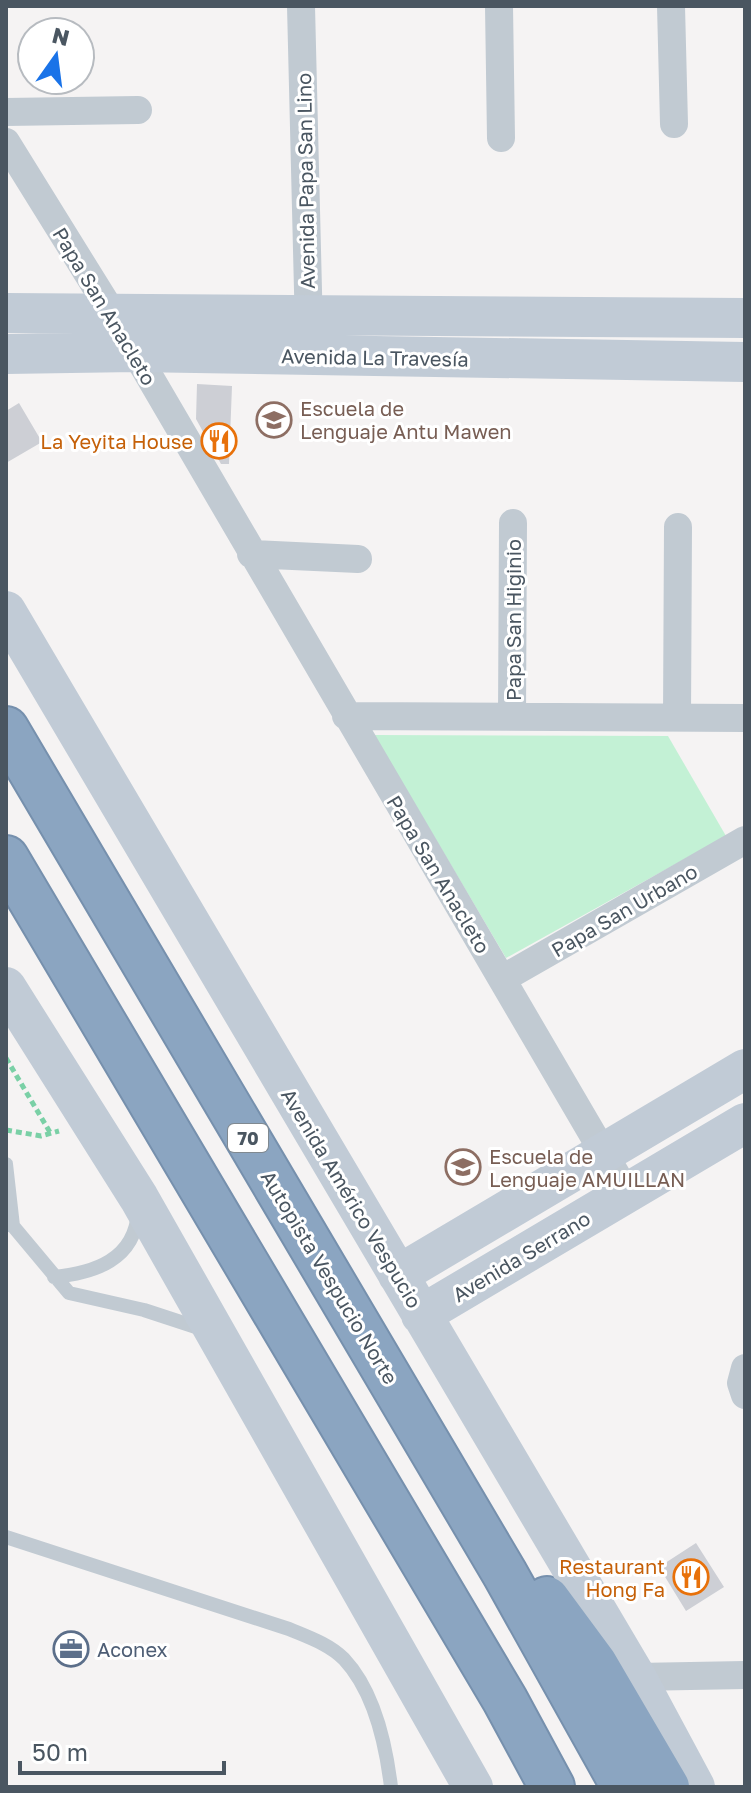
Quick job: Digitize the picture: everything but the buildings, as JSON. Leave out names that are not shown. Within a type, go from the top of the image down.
[{"type":"highway","name":"Autopista Vespucio Norte","points":[[6,729],[474,1521],[624,1787]]},
{"type":"highway","points":[[6,858],[505,1700],[552,1787]]},
{"type":"highway","points":[[474,1521],[539,1589],[568,1626],[620,1705],[667,1787]]},
{"type":"main road","name":"Avenida La Travesía","points":[[6,313],[745,318]]},
{"type":"main road","name":"Avenida La Travesía","points":[[6,354],[135,352],[745,362]]},
{"type":"main road","name":"Avenida Américo Vespucio","points":[[6,611],[636,1677],[695,1787]]},
{"type":"main road","points":[[6,987],[139,1198],[473,1787]]},
{"type":"main road","points":[[398,1275],[745,1069]]},
{"type":"main road","name":"Avenida Serrano","points":[[421,1315],[745,1123]]},
{"type":"street","name":"Avenida Papa San Lino","points":[[301,6],[309,356]]},
{"type":"street","points":[[499,6],[501,138]]},
{"type":"street","points":[[671,6],[674,124]]},
{"type":"street","points":[[6,112],[138,110]]},
{"type":"street","name":"Papa San Anacleto","points":[[6,142],[114,316],[627,1193]]},
{"type":"street","name":"Papa San Higinio","points":[[512,716],[513,523]]},
{"type":"street","points":[[677,717],[678,527]]},
{"type":"street","points":[[251,554],[358,559]]},
{"type":"street","name":"Papa San Higinio","points":[[346,716],[745,718]]},
{"type":"street","name":"Papa San Urbano","points":[[502,979],[745,840]]},
{"type":"street","points":[[745,1368],[741,1383],[745,1395]]},
{"type":"street","points":[[636,1677],[745,1675]]},
{"type":"lane","points":[[6,1164],[9,1225],[69,1293],[144,1310],[214,1333]]},
{"type":"lane","points":[[54,1277],[90,1273],[119,1257],[137,1226],[139,1198]]},
{"type":"lane","points":[[6,1537],[289,1629],[323,1643],[344,1659],[359,1682],[387,1753],[391,1787]]},
{"type":"path","points":[[6,1058],[51,1134]]},
{"type":"path","points":[[6,1130],[22,1134],[51,1134],[91,1118]]},
{"type":"green space","points":[[374,735],[668,736],[726,836],[506,958]]},
{"type":"place","name":"Escuela de Lenguaje Antu Mawen","points":[[274,420]]},
{"type":"place","name":"La Yeyita House","points":[[219,441]]},
{"type":"place","name":"Escuela de Lenguaje AMUILLAN","points":[[463,1167]]},
{"type":"place","name":"Restaurant Hong Fa","points":[[691,1577]]},
{"type":"place","name":"Aconex","points":[[71,1649]]}]
